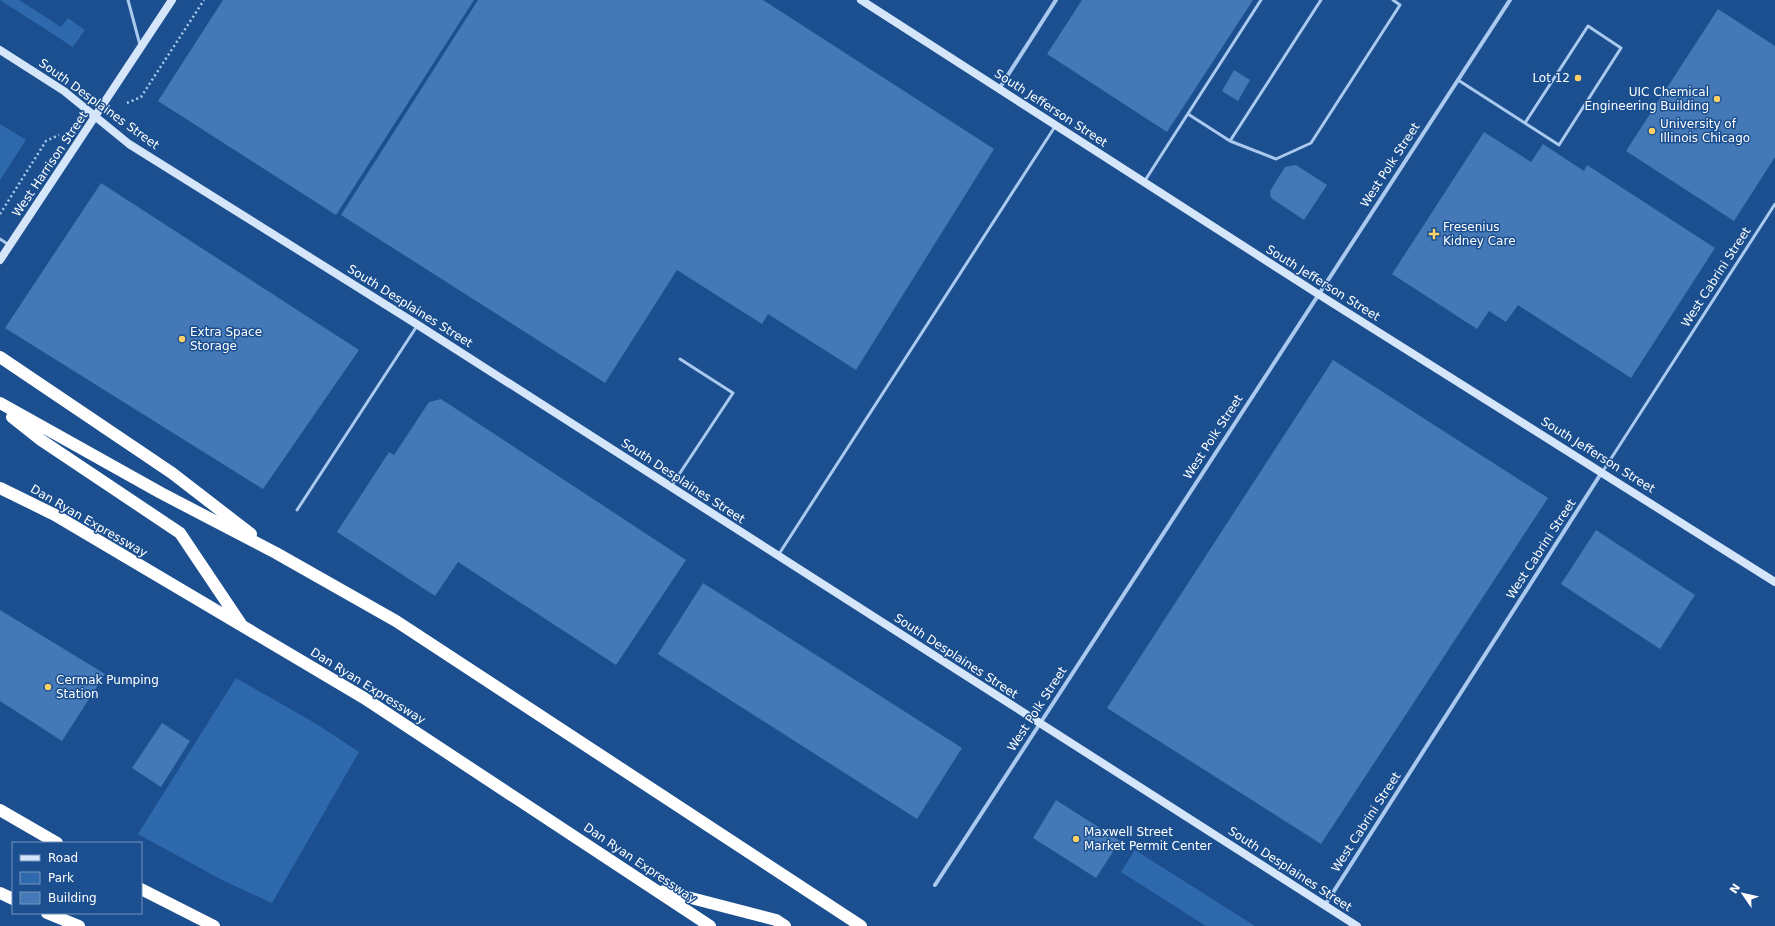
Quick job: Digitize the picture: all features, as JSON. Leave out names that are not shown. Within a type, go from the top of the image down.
[{"type":"highway","points":[[0,358],[172,473],[276,554]]},
{"type":"highway","points":[[0,403],[161,494],[276,554],[396,621],[861,926]]},
{"type":"highway","points":[[0,407],[41,440],[180,533],[243,627]]},
{"type":"highway","name":"Dan Ryan Expressway","points":[[0,488],[55,516],[364,698],[710,926]]},
{"type":"highway","points":[[0,810],[56,842]]},
{"type":"highway","points":[[656,889],[776,920],[785,926]]},
{"type":"highway","points":[[142,890],[214,926]]},
{"type":"highway","points":[[0,893],[12,899]]},
{"type":"highway","points":[[50,914],[78,926]]},
{"type":"main road","name":"West Harrison Street","points":[[0,260],[172,0]]},
{"type":"main road","name":"South Jefferson Street","points":[[861,0],[1318,294],[1775,582]]},
{"type":"main road","name":"South Desplaines Street","points":[[0,50],[64,91],[129,144],[418,325],[1358,926]]},
{"type":"street","points":[[999,89],[1056,0]]},
{"type":"street","name":"West Polk Street","points":[[934,885],[1510,0]]},
{"type":"street","name":"West Cabrini Street","points":[[1325,905],[1602,472]]},
{"type":"lane","points":[[128,0],[141,47]]},
{"type":"lane","points":[[1144,182],[1261,0]]},
{"type":"lane","points":[[1230,141],[1321,0]]},
{"type":"lane","points":[[1188,114],[1230,141],[1276,159],[1311,143],[1400,5],[1393,0]]},
{"type":"lane","points":[[1458,80],[1525,124],[1559,145],[1621,48],[1588,26],[1525,124]]},
{"type":"lane","points":[[778,556],[1056,125]]},
{"type":"lane","name":"West Cabrini Street","points":[[1602,472],[1775,204]]},
{"type":"lane","points":[[0,239],[10,245]]},
{"type":"lane","points":[[297,510],[418,325]]},
{"type":"lane","points":[[671,487],[733,393],[680,359]]},
{"type":"path","points":[[95,117],[142,97],[204,0]]},
{"type":"path","points":[[0,214],[46,141],[60,134]]},
{"type":"green space","points":[[0,0],[19,0],[61,27],[68,18],[85,30],[73,47]]},
{"type":"green space","points":[[0,124],[26,140],[0,180]]},
{"type":"green space","points":[[236,678],[315,723],[359,752],[272,903],[222,880],[138,834]]},
{"type":"green space","points":[[1135,850],[1255,926],[1206,926],[1121,872]]},
{"type":"building","points":[[223,0],[474,0],[336,215],[158,101]]},
{"type":"building","points":[[478,0],[763,0],[994,149],[856,370],[768,314],[762,324],[677,270],[605,383],[341,215]]},
{"type":"building","points":[[1082,0],[1253,0],[1167,132],[1047,54]]},
{"type":"building","name":"UIC Chemical Engineering Building","points":[[1718,9],[1775,46],[1775,157],[1734,221],[1626,151]]},
{"type":"building","points":[[1234,70],[1250,80],[1238,101],[1222,91]]},
{"type":"building","points":[[1484,132],[1531,162],[1543,144],[1584,171],[1587,165],[1715,248],[1631,378],[1518,305],[1506,322],[1489,311],[1477,329],[1392,274]]},
{"type":"building","points":[[1296,165],[1327,185],[1304,220],[1271,198],[1270,191],[1285,167]]},
{"type":"building","name":"Extra Space Storage","points":[[101,183],[359,350],[263,489],[5,328]]},
{"type":"building","points":[[1333,360],[1548,498],[1321,844],[1107,708]]},
{"type":"building","points":[[441,399],[686,560],[616,665],[458,562],[435,596],[337,532],[389,452],[394,455],[429,402]]},
{"type":"building","points":[[1596,530],[1695,595],[1660,649],[1561,584]]},
{"type":"building","points":[[703,583],[962,748],[917,819],[658,654]]},
{"type":"building","name":"Cermak Pumping Station","points":[[0,610],[105,674],[62,741],[0,701]]},
{"type":"building","points":[[162,723],[190,741],[161,787],[132,768]]},
{"type":"building","name":"Maxwell Street Market Permit Center","points":[[1056,800],[1120,841],[1096,878],[1033,838]]},
{"type":"place","name":"Lot 12","points":[[1578,78]]},
{"type":"place","name":"UIC Chemical Engineering Building","points":[[1717,99]]},
{"type":"place","name":"University of Illinois Chicago","points":[[1652,131]]},
{"type":"place","name":"Fresenius Kidney Care","points":[[1434,234]]},
{"type":"place","name":"Extra Space Storage","points":[[182,339]]},
{"type":"place","name":"Cermak Pumping Station","points":[[48,687]]},
{"type":"place","name":"Maxwell Street Market Permit Center","points":[[1076,839]]}]
